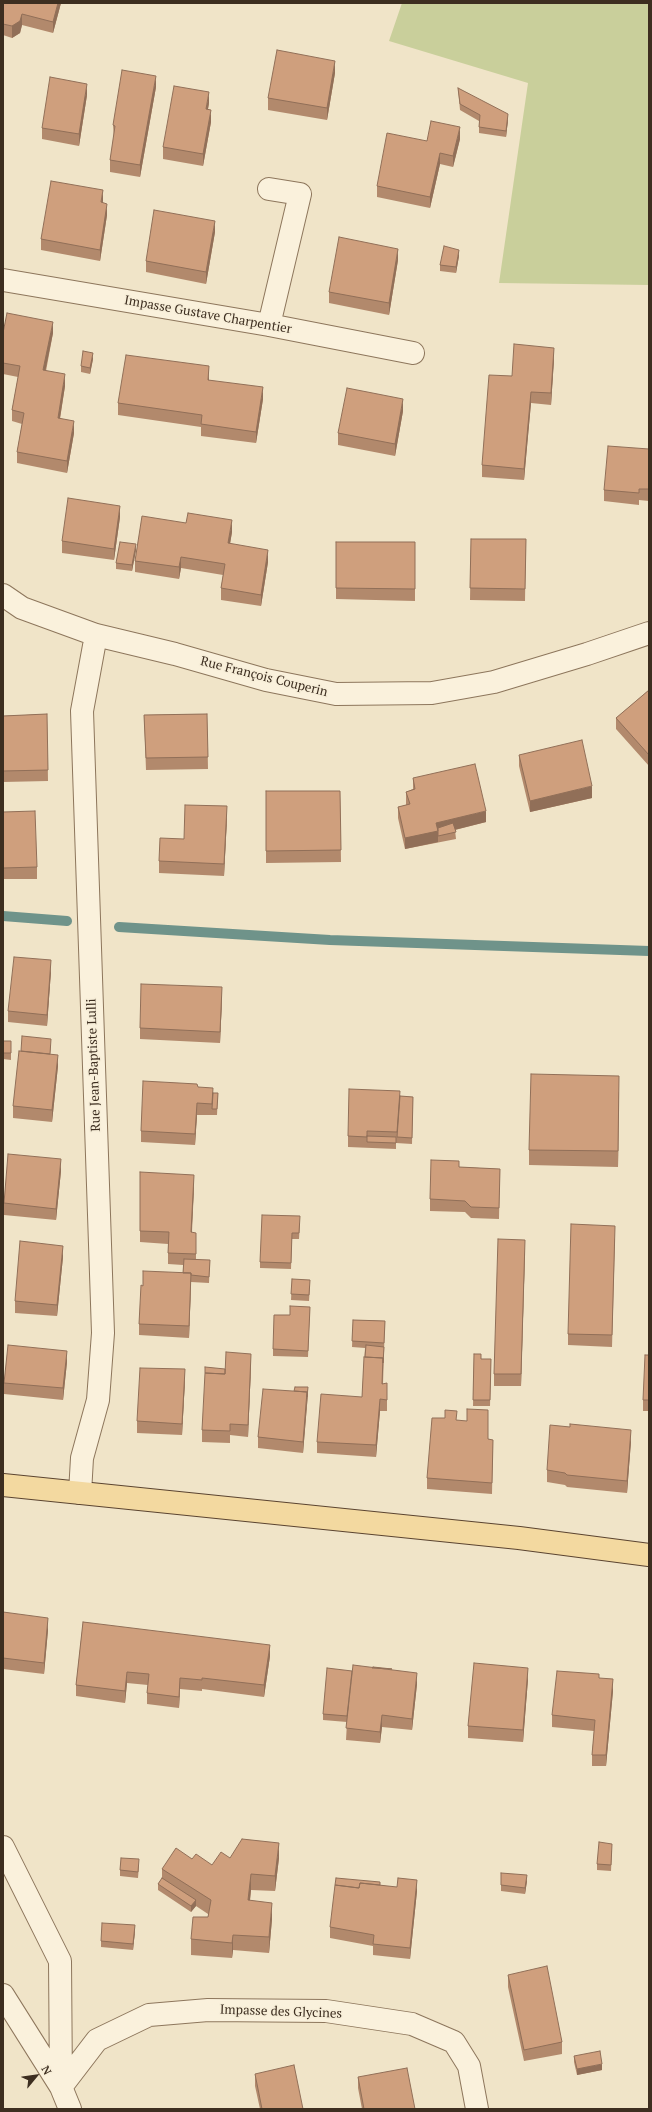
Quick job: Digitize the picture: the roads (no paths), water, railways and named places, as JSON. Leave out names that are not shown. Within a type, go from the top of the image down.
[{"type":"main road","points":[[3,1484],[80,1494],[519,1538],[649,1555]]},
{"type":"street","points":[[269,189],[300,194],[270,325]]},
{"type":"street","name":"Impasse Gustave Charpentier","points":[[3,280],[270,325],[413,353]]},
{"type":"street","name":"Rue François Couperin","points":[[3,595],[22,608],[96,635],[175,654],[266,680],[336,694],[432,693],[494,682],[587,654],[649,633]]},
{"type":"street","name":"Rue Jean-Baptiste Lulli","points":[[80,1494],[82,1458],[98,1400],[103,1334],[82,711],[96,635]]},
{"type":"street","points":[[3,1847],[60,1961],[60,2087]]},
{"type":"street","points":[[3,1995],[60,2087],[70,2109]]},
{"type":"street","name":"Impasse des Glycines","points":[[60,2087],[97,2040],[149,2015],[208,2010],[326,2011],[412,2024],[454,2042],[469,2066],[477,2109]]},
{"type":"waterway","points":[[3,916],[67,921]]},
{"type":"waterway","points":[[119,927],[330,940],[649,951]]}]
